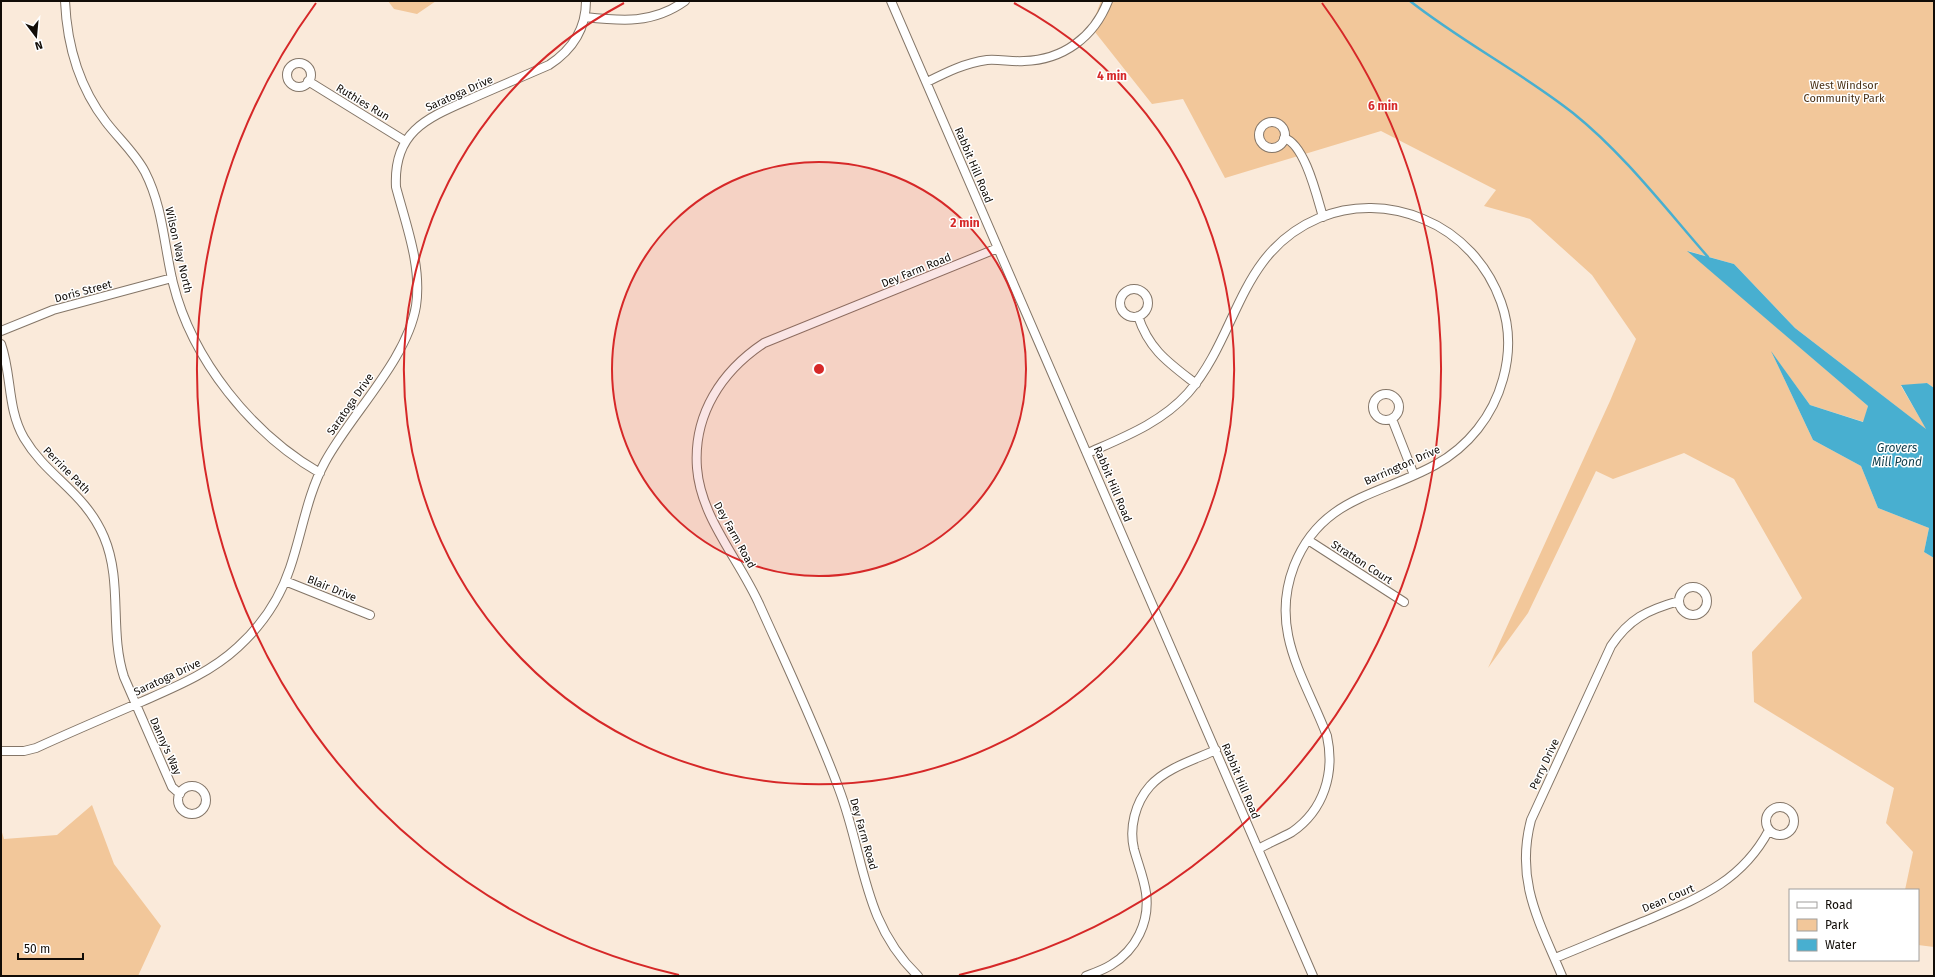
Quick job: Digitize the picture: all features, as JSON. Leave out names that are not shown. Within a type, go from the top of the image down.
[{"type":"street","name":"Wilson Way North","points":[[65,1],[69,41],[80,78],[101,115],[136,158],[153,190],[159,209],[172,278],[186,319],[198,345],[230,394],[265,433],[306,466],[320,473]]},
{"type":"street","name":"Saratoga Drive","points":[[1,751],[24,751],[36,748],[190,680],[222,660],[238,647],[264,618],[285,581],[311,494],[320,473],[335,445],[396,357],[411,325],[416,307],[417,276],[396,187],[395,174],[400,151],[405,141],[413,130],[431,116],[549,65],[560,58],[575,42],[585,17],[586,1]]},
{"type":"street","points":[[585,17],[625,21],[639,19],[668,11],[685,1]]},
{"type":"street","name":"Rabbit Hill Road","points":[[891,1],[1088,453],[1313,976]]},
{"type":"street","points":[[927,82],[972,62],[988,60],[1036,61],[1063,52],[1086,36],[1095,25],[1108,1]]},
{"type":"street","name":"Ruthies Run","points":[[308,81],[405,141]]},
{"type":"street","points":[[1284,138],[1290,140],[1299,149],[1313,185],[1323,217]]},
{"type":"street","name":"Barrington Drive","points":[[1088,453],[1139,430],[1156,420],[1175,405],[1196,384],[1211,361],[1248,284],[1266,256],[1293,232],[1323,217],[1341,211],[1377,208],[1410,214],[1436,225],[1454,237],[1478,260],[1489,276],[1502,307],[1506,323],[1507,355],[1502,383],[1494,404],[1482,424],[1462,446],[1434,466],[1362,496],[1341,507],[1327,518],[1308,540],[1295,564],[1290,579],[1286,608],[1286,628],[1294,661],[1327,736],[1330,757],[1329,777],[1319,802],[1303,823],[1291,832],[1258,849]]},
{"type":"street","name":"Dey Farm Road","points":[[918,976],[897,953],[878,920],[871,903],[854,832],[839,788],[754,593],[708,512],[700,486],[697,452],[699,433],[709,403],[727,374],[749,353],[764,343],[998,248]]},
{"type":"street","name":"Doris Street","points":[[1,331],[53,310],[172,278]]},
{"type":"street","points":[[1138,316],[1146,337],[1154,349],[1196,384]]},
{"type":"street","name":"Perrine Path","points":[[1,344],[8,371],[12,406],[23,437],[42,462],[73,490],[86,506],[104,537],[110,553],[116,586],[115,632],[119,663],[136,704]]},
{"type":"street","points":[[1392,419],[1414,475]]},
{"type":"street","name":"Stratton Court","points":[[1308,540],[1404,602]]},
{"type":"street","name":"Blair Drive","points":[[285,581],[370,615]]},
{"type":"street","name":"Perry Drive","points":[[1562,976],[1531,901],[1527,886],[1525,850],[1532,820],[1610,646],[1619,634],[1638,616],[1649,610],[1678,601]]},
{"type":"street","name":"Danny's Way","points":[[136,704],[172,788],[180,794]]},
{"type":"street","points":[[1086,976],[1110,966],[1121,958],[1134,944],[1142,928],[1147,905],[1146,892],[1134,847],[1132,833],[1134,820],[1142,798],[1156,781],[1169,772],[1216,750]]},
{"type":"street","name":"Dean Court","points":[[1555,958],[1706,894],[1731,877],[1745,863],[1769,830]]},
{"type":"green space","points":[[388,1],[436,1],[417,14],[394,9]]},
{"type":"green space","name":"West Windsor Community Park","points":[[1101,1],[1934,1],[1934,388],[1927,383],[1901,386],[1927,430],[1795,328],[1734,264],[1688,251],[1868,406],[1864,422],[1810,405],[1772,353],[1813,440],[1861,466],[1878,508],[1929,528],[1924,552],[1934,558],[1934,947],[1919,945],[1919,889],[1905,889],[1913,852],[1886,823],[1894,788],[1754,702],[1752,652],[1802,598],[1734,479],[1684,453],[1613,479],[1596,471],[1528,613],[1488,668],[1610,401],[1636,339],[1592,275],[1530,219],[1484,206],[1496,190],[1381,131],[1225,178],[1183,99],[1152,104],[1091,27]]},
{"type":"green space","points":[[92,805],[114,864],[161,926],[138,976],[1,976],[1,829],[4,839],[57,835]]},
{"type":"water","name":"Grovers Mill Pond","points":[[1687,251],[1734,264],[1795,328],[1926,429],[1901,385],[1927,383],[1934,388],[1934,558],[1924,552],[1929,528],[1878,508],[1861,466],[1813,440],[1771,351],[1810,405],[1863,422],[1868,406]]},
{"type":"waterway","points":[[1410,1],[1450,30],[1553,98],[1592,129],[1644,182],[1708,257]]}]
